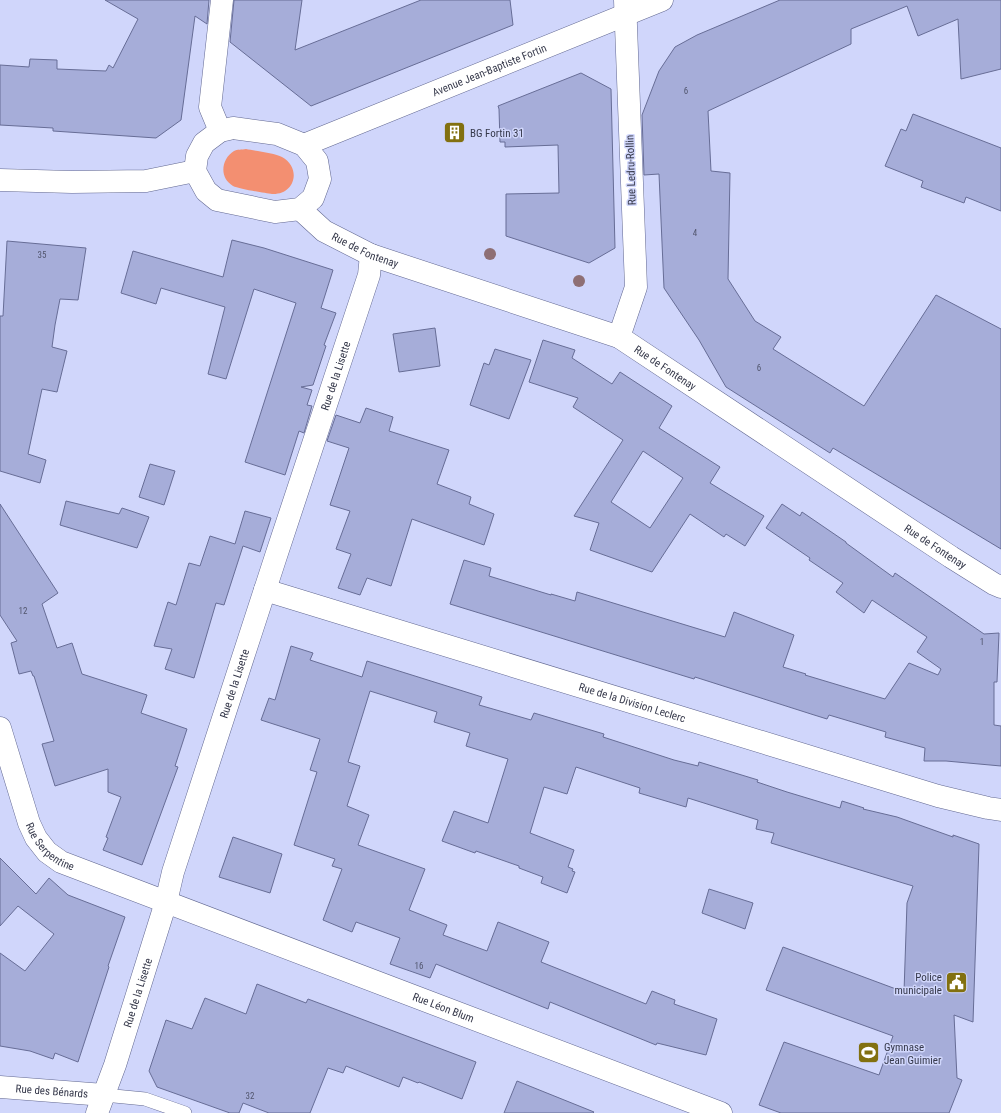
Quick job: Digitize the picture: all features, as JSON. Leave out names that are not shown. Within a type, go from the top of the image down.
[{"type":"street","points":[[220,131],[210,107],[222,0]]},
{"type":"street","name":"Avenue Jean-Baptiste Fortin","points":[[311,142],[585,31],[625,7],[662,0]]},
{"type":"street","name":"Rue Ledru-Rollin","points":[[619,337],[636,287],[625,7]]},
{"type":"street","points":[[233,128],[277,134],[311,142],[317,161],[320,179],[313,198],[300,209],[275,212],[217,200],[206,191],[195,171],[197,156],[204,143],[220,131],[233,128]]},
{"type":"street","points":[[0,180],[72,182],[146,181],[195,171]]},
{"type":"street","name":"Rue de Fontenay","points":[[300,209],[324,231],[371,255],[619,337],[951,557],[1001,587]]},
{"type":"street","name":"Rue de la Lisette","points":[[101,1104],[115,1065],[174,872],[265,590],[369,275],[371,255]]},
{"type":"street","name":"Rue de la Division Leclerc","points":[[265,590],[938,796],[1001,810]]},
{"type":"street","name":"Rue Serpentine","points":[[0,728],[29,823],[36,838],[47,852],[62,862],[166,902]]},
{"type":"street","name":"Rue Léon Blum","points":[[166,902],[721,1113]]},
{"type":"street","name":"Rue des Bénards","points":[[0,1087],[101,1104]]},
{"type":"lane","points":[[101,1104],[145,1099],[185,1113]]},
{"type":"shaded area","points":[[246,149],[270,153],[282,157],[288,162],[294,174],[291,186],[280,193],[272,194],[252,191],[233,186],[228,183],[225,178],[223,168],[226,159],[235,150]]},
{"type":"building","points":[[105,0],[209,0],[207,24],[195,16],[181,120],[156,138],[53,131],[53,128],[0,125],[0,65],[29,67],[30,59],[57,60],[57,69],[106,71],[109,65],[113,68],[138,19]]},
{"type":"building","points":[[234,0],[302,0],[295,50],[421,0],[510,0],[513,25],[311,106],[230,42]]},
{"type":"building","points":[[780,0],[1001,0],[1001,69],[961,79],[958,19],[918,36],[907,6],[851,29],[851,44],[708,111],[711,171],[730,173],[728,279],[755,321],[781,337],[773,349],[864,406],[936,295],[1001,329],[1001,549],[833,448],[830,453],[726,387],[699,340],[664,288],[659,174],[644,175],[642,115],[659,71],[675,47],[697,35]]},
{"type":"building","points":[[581,73],[611,89],[615,248],[589,263],[506,236],[506,194],[559,193],[558,145],[505,147],[505,142],[500,142],[498,106]]},
{"type":"building","points":[[913,114],[1001,148],[1001,211],[966,197],[964,203],[921,187],[923,181],[885,166],[901,129],[906,131]]},
{"type":"building","points":[[232,240],[264,248],[333,270],[321,308],[336,313],[324,345],[326,346],[313,385],[301,387],[312,390],[307,405],[312,406],[304,433],[299,431],[285,475],[245,462],[296,303],[254,289],[226,379],[208,374],[225,307],[161,288],[156,304],[121,293],[133,251],[223,277]]},
{"type":"building","points":[[7,241],[86,248],[78,300],[60,299],[52,347],[67,351],[57,392],[42,389],[28,454],[46,460],[40,483],[0,471],[0,316],[3,316]]},
{"type":"building","points":[[435,328],[440,366],[399,372],[393,334]]},
{"type":"building","points":[[543,340],[575,350],[572,358],[612,384],[620,372],[672,406],[659,428],[720,467],[710,483],[764,516],[745,546],[726,534],[724,537],[690,514],[652,572],[590,550],[599,523],[574,516],[623,440],[573,407],[578,398],[529,382]],"holes":[[[643,451],[683,478],[650,528],[611,502]]]},
{"type":"building","points":[[495,349],[531,360],[509,419],[470,405],[484,363],[489,365]]},
{"type":"building","points":[[366,408],[393,417],[389,431],[449,450],[437,484],[471,497],[469,504],[494,514],[484,545],[412,519],[391,586],[367,578],[360,595],[338,588],[351,554],[336,549],[350,511],[330,505],[349,448],[327,441],[336,415],[360,423]]},
{"type":"building","points":[[150,464],[175,471],[164,505],[139,497]]},
{"type":"building","points":[[66,501],[119,514],[122,508],[149,517],[137,548],[60,525]]},
{"type":"building","points":[[0,504],[58,593],[42,604],[57,648],[72,643],[82,674],[147,695],[141,713],[187,729],[175,766],[178,767],[142,865],[103,850],[108,838],[106,837],[121,797],[108,792],[108,769],[55,786],[42,744],[54,741],[34,676],[31,671],[19,674],[11,643],[17,641],[0,615]]},
{"type":"building","points":[[782,504],[800,516],[802,512],[893,577],[895,573],[984,634],[999,633],[997,682],[994,682],[994,725],[1001,726],[1001,766],[946,761],[924,761],[925,748],[885,737],[886,732],[829,715],[827,719],[695,677],[694,679],[450,604],[464,560],[491,568],[489,576],[551,595],[575,601],[577,592],[725,637],[734,612],[794,635],[783,667],[885,699],[909,663],[938,675],[941,669],[917,652],[927,637],[872,600],[864,613],[836,592],[843,583],[766,528]]},
{"type":"building","points":[[245,511],[271,518],[260,552],[243,546],[224,605],[216,603],[194,678],[165,669],[172,649],[154,646],[168,602],[176,605],[189,563],[200,566],[210,536],[235,544]]},
{"type":"building","points":[[291,646],[313,653],[310,660],[362,677],[367,661],[482,697],[479,705],[531,720],[534,713],[604,734],[603,737],[674,760],[698,766],[699,762],[758,780],[757,782],[787,792],[840,808],[842,801],[864,808],[863,809],[897,817],[953,837],[953,835],[979,844],[973,1022],[954,1015],[957,1078],[962,1080],[949,1113],[781,1113],[759,1105],[784,1042],[879,1075],[893,1036],[766,990],[783,947],[904,992],[907,903],[913,886],[771,843],[774,833],[756,829],[758,820],[688,798],[686,807],[639,793],[640,788],[576,767],[567,794],[544,787],[530,833],[574,850],[568,867],[573,869],[572,871],[575,872],[567,893],[541,883],[543,877],[519,868],[519,866],[476,851],[475,853],[442,841],[454,811],[488,823],[508,759],[466,746],[470,733],[434,722],[437,712],[370,691],[348,762],[360,766],[347,806],[369,815],[358,845],[425,869],[409,910],[447,925],[443,935],[487,951],[498,922],[549,942],[541,962],[646,1004],[652,991],[675,1000],[674,1004],[717,1019],[706,1055],[657,1043],[656,1045],[550,1002],[548,1009],[436,964],[430,978],[390,964],[400,938],[356,922],[352,932],[323,920],[342,869],[332,866],[335,859],[294,845],[317,772],[310,770],[320,739],[261,720],[269,698],[275,700]]},
{"type":"building","points":[[233,837],[282,854],[270,893],[219,877]]},
{"type":"building","points":[[0,858],[36,894],[49,878],[68,895],[125,917],[78,1062],[55,1053],[53,1059],[30,1051],[0,1046],[0,953],[25,971],[54,934],[18,906],[0,926]]},
{"type":"building","points":[[709,889],[753,903],[745,929],[702,913]]},
{"type":"building","points":[[257,984],[306,1003],[308,999],[476,1062],[462,1099],[403,1077],[399,1087],[346,1066],[343,1073],[328,1068],[310,1113],[269,1113],[243,1103],[239,1113],[230,1113],[157,1087],[149,1071],[166,1020],[192,1029],[205,998],[246,1014]]},
{"type":"building","points":[[517,1081],[594,1112],[504,1113]]},
{"type":"place","name":"BG Fortin 31","points":[[454,133]]},
{"type":"place","name":"Police municipale","points":[[957,983]]},
{"type":"place","name":"Gymnase Jean Guimier","points":[[868,1053]]}]
